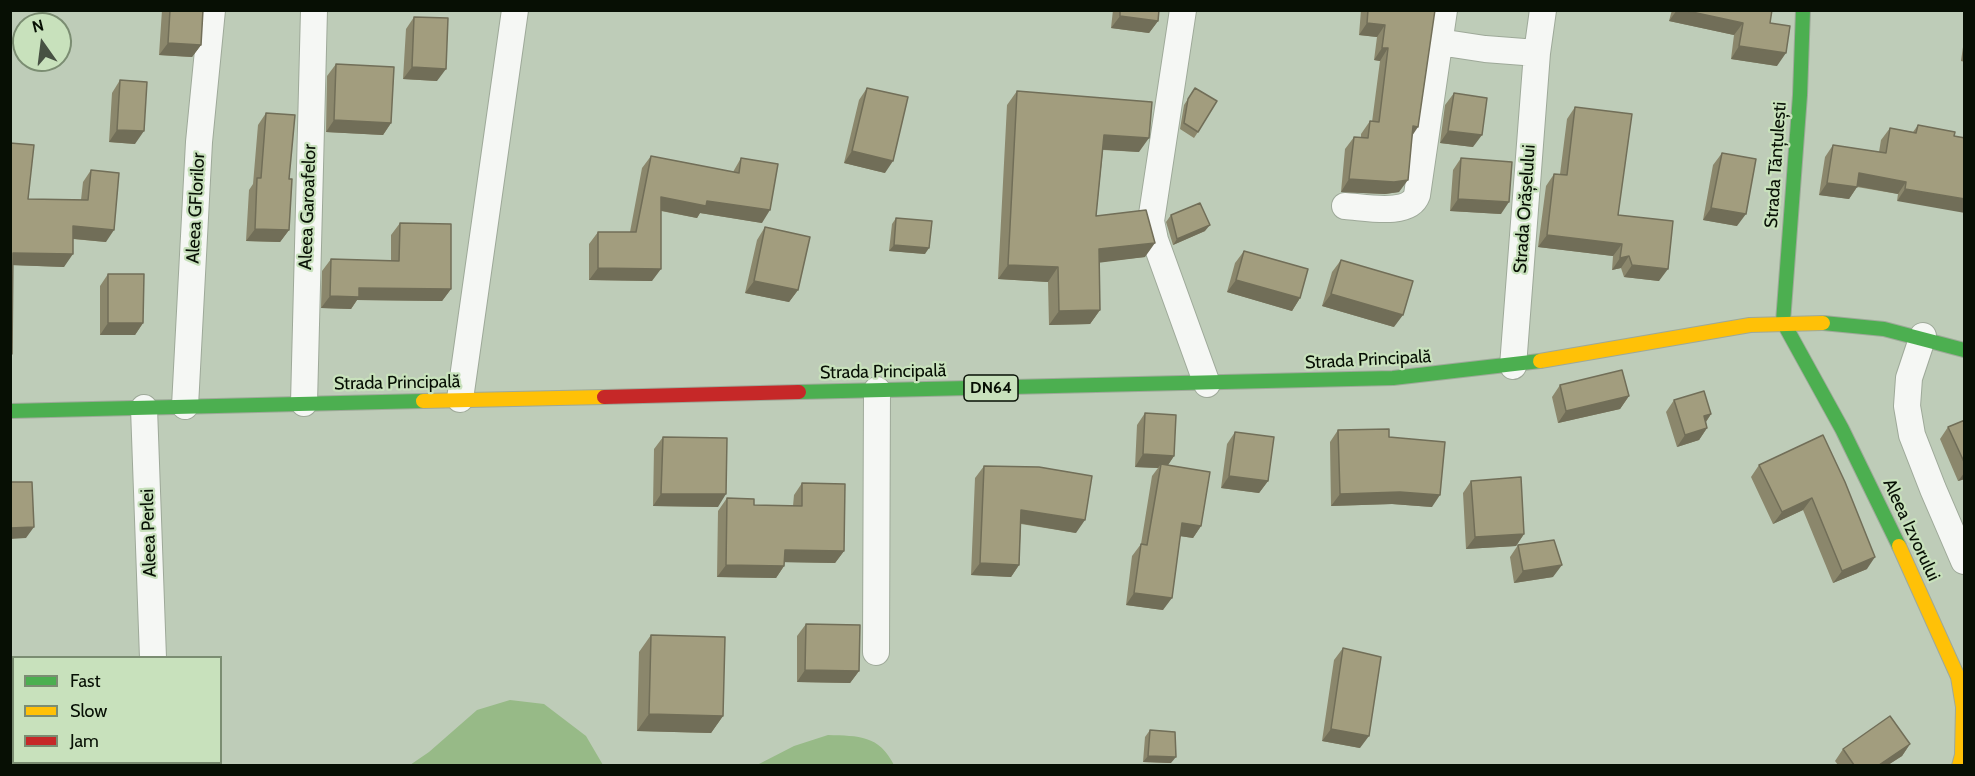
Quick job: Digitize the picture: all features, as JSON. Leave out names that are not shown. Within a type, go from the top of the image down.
[{"type":"main road","name":"Strada Tănțulești","points":[[1783,322],[1800,95],[1803,10]]},
{"type":"main road","name":"Strada Principală","points":[[10,411],[1393,378],[1514,366],[1750,325],[1783,322],[1821,321],[1856,324],[1923,336],[1965,350]]},
{"type":"main road","name":"Aleea Izvorului","points":[[1783,322],[1842,429],[1961,676],[1962,755],[1959,765]]},
{"type":"street","name":"Aleea GFlorilor","points":[[185,406],[199,142],[212,10]]},
{"type":"street","name":"Aleea Garoafelor","points":[[304,403],[314,10]]},
{"type":"street","points":[[460,399],[515,10]]},
{"type":"street","points":[[1183,10],[1152,221],[1155,240],[1207,384]]},
{"type":"street","points":[[1345,206],[1391,209],[1406,207],[1414,202],[1417,195],[1444,10]]},
{"type":"street","name":"Strada Orășelului","points":[[1514,366],[1537,52],[1543,10]]},
{"type":"street","points":[[1438,42],[1485,49],[1537,52]]},
{"type":"street","points":[[1923,336],[1908,378],[1907,406],[1912,435],[1965,561]]},
{"type":"street","points":[[876,652],[877,390]]},
{"type":"street","name":"Aleea Perlei","points":[[144,408],[153,656]]},
{"type":"green space","points":[[510,700],[544,704],[586,736],[603,765],[410,765],[429,752],[477,710]]},
{"type":"green space","points":[[828,735],[867,739],[882,748],[894,765],[757,765],[794,746]]},
{"type":"building","points":[[170,10],[203,10],[201,45],[168,43]]},
{"type":"building","points":[[1120,10],[1159,10],[1158,21],[1120,16]]},
{"type":"building","points":[[1368,10],[1435,10],[1418,127],[1413,126],[1408,180],[1394,182],[1349,179],[1354,137],[1368,138],[1370,121],[1379,122],[1388,48],[1382,48],[1385,25],[1367,23]]},
{"type":"building","points":[[1683,10],[1772,10],[1770,23],[1790,26],[1786,53],[1739,46],[1743,23]]},
{"type":"building","points":[[414,17],[448,18],[446,69],[412,67]]},
{"type":"building","points":[[336,64],[394,67],[391,123],[334,120]]},
{"type":"building","points":[[120,80],[147,82],[144,131],[117,130]]},
{"type":"building","points":[[867,88],[908,97],[893,161],[852,151]]},
{"type":"building","points":[[1195,88],[1217,101],[1198,132],[1184,123],[1188,99]]},
{"type":"building","points":[[1017,91],[1152,102],[1149,138],[1104,135],[1096,216],[1146,210],[1155,243],[1099,249],[1100,310],[1059,311],[1058,267],[1008,265]]},
{"type":"building","points":[[1454,93],[1487,98],[1482,135],[1448,131]]},
{"type":"building","points":[[1575,107],[1632,114],[1618,215],[1673,221],[1668,269],[1632,265],[1629,256],[1620,258],[1622,244],[1547,235],[1554,174],[1567,175]]},
{"type":"building","points":[[266,113],[295,115],[289,179],[292,179],[289,230],[255,229],[257,178],[261,178]]},
{"type":"building","points":[[1918,125],[1955,132],[1954,136],[1965,138],[1965,199],[1905,189],[1906,182],[1859,173],[1857,187],[1827,183],[1833,145],[1886,153],[1890,128],[1916,133]]},
{"type":"building","points":[[10,143],[34,145],[28,199],[88,200],[91,170],[119,173],[114,230],[73,226],[73,254],[13,253],[12,354],[10,354]]},
{"type":"building","points":[[1722,153],[1756,159],[1746,214],[1711,208]]},
{"type":"building","points":[[651,156],[739,173],[741,158],[778,164],[770,210],[707,201],[706,206],[661,197],[661,269],[598,268],[598,232],[636,232]]},
{"type":"building","points":[[1461,158],[1512,162],[1509,202],[1458,199]]},
{"type":"building","points":[[1200,203],[1210,225],[1177,239],[1171,215]]},
{"type":"building","points":[[896,218],[932,221],[929,248],[894,245]]},
{"type":"building","points":[[400,223],[451,224],[451,289],[359,288],[359,297],[330,296],[331,259],[399,261]]},
{"type":"building","points":[[765,227],[810,237],[798,290],[754,281]]},
{"type":"building","points":[[1244,251],[1308,269],[1300,298],[1236,280]]},
{"type":"building","points":[[1341,260],[1413,281],[1403,315],[1331,294]]},
{"type":"building","points":[[108,274],[144,274],[143,323],[108,323]]},
{"type":"building","points":[[1622,370],[1629,396],[1566,411],[1560,385]]},
{"type":"building","points":[[1704,391],[1711,414],[1704,416],[1707,428],[1685,435],[1674,400]]},
{"type":"building","points":[[1145,413],[1176,415],[1174,456],[1143,454]]},
{"type":"building","points":[[1965,420],[1965,464],[1948,427]]},
{"type":"building","points":[[1389,429],[1389,437],[1445,442],[1440,495],[1400,492],[1340,494],[1338,430]]},
{"type":"building","points":[[1235,432],[1274,437],[1268,481],[1229,476]]},
{"type":"building","points":[[1823,435],[1845,482],[1875,557],[1842,571],[1812,498],[1782,512],[1759,465]]},
{"type":"building","points":[[663,437],[727,438],[726,494],[661,494]]},
{"type":"building","points":[[1161,464],[1210,472],[1201,526],[1182,523],[1172,598],[1134,593],[1141,544],[1147,545]]},
{"type":"building","points":[[984,466],[1039,467],[1092,476],[1085,520],[1021,510],[1019,565],[980,563]]},
{"type":"building","points":[[1521,477],[1524,534],[1475,537],[1471,481]]},
{"type":"building","points":[[10,482],[32,482],[34,527],[10,528]]},
{"type":"building","points":[[802,483],[845,484],[844,551],[785,550],[784,566],[726,565],[727,498],[754,499],[754,505],[802,506]]},
{"type":"building","points":[[1554,540],[1562,565],[1523,571],[1518,545]]},
{"type":"building","points":[[806,624],[860,625],[859,671],[805,670]]},
{"type":"building","points":[[651,635],[725,637],[723,716],[649,714]]},
{"type":"building","points":[[1343,648],[1381,657],[1369,736],[1331,729]]},
{"type":"building","points":[[1890,716],[1910,744],[1879,765],[1854,765],[1843,749]]},
{"type":"building","points":[[1150,730],[1175,732],[1176,757],[1148,756]]},
{"type":"traffic: fast","points":[[1803,10],[1800,95],[1783,322],[1842,429],[1899,546]]},
{"type":"traffic: fast","points":[[1823,323],[1884,329],[1964,350]]},
{"type":"traffic: fast","points":[[799,392],[1393,378],[1540,361]]},
{"type":"traffic: fast","points":[[10,411],[423,401]]},
{"type":"traffic: slow","points":[[1540,361],[1750,325],[1823,323]]},
{"type":"traffic: slow","points":[[423,401],[604,397]]},
{"type":"traffic: slow","points":[[1899,546],[1958,677],[1963,707],[1962,755],[1959,766]]},
{"type":"traffic: jam","points":[[604,397],[799,392]]}]
